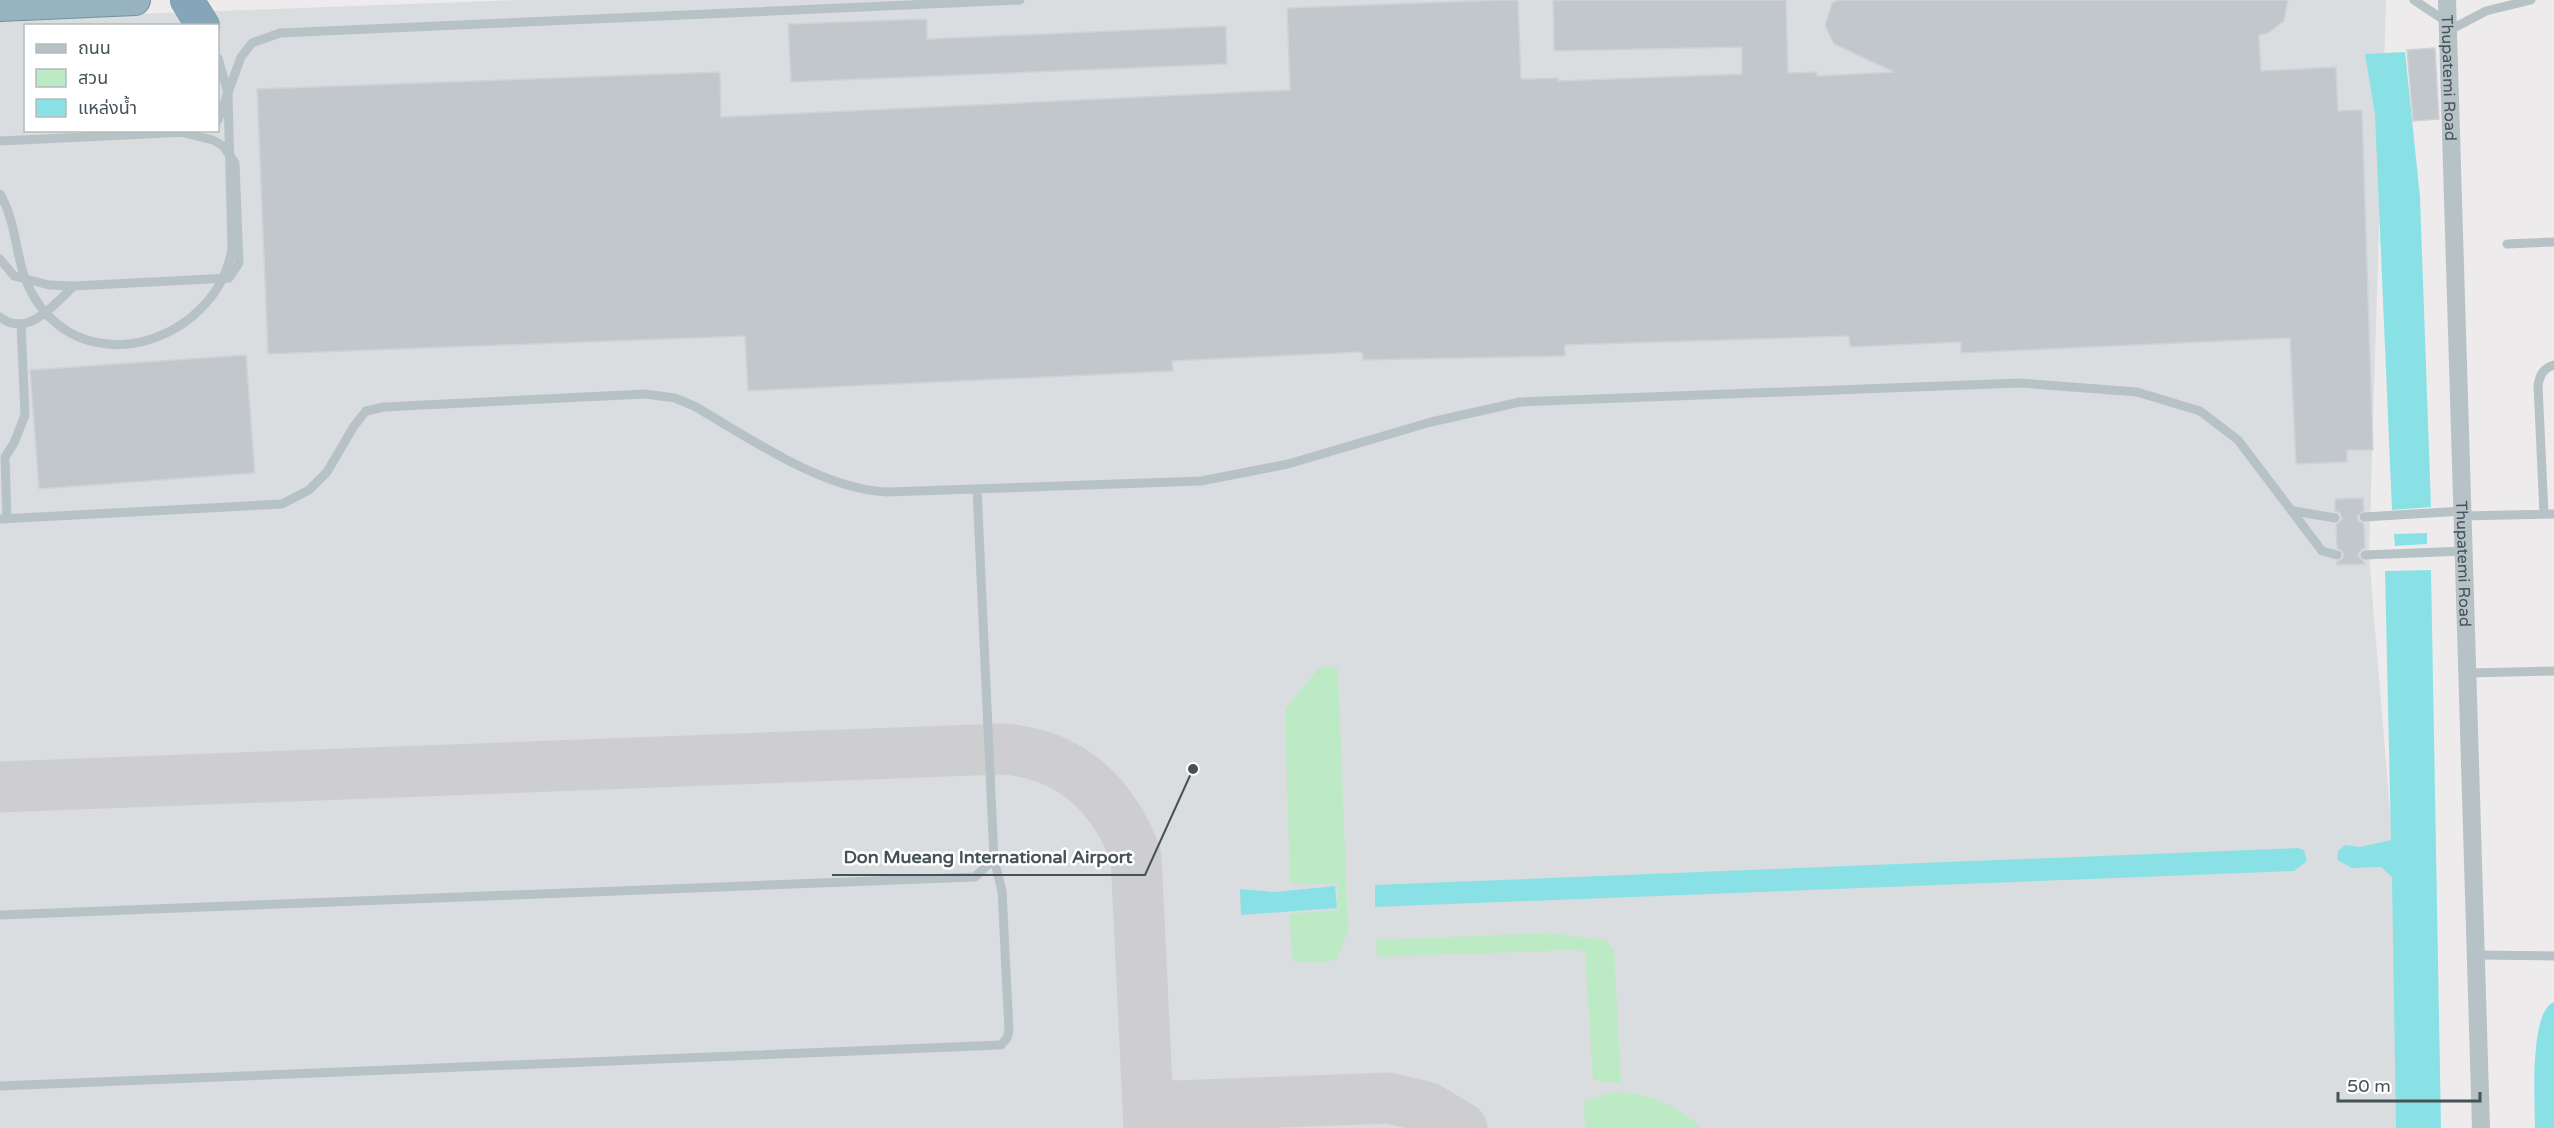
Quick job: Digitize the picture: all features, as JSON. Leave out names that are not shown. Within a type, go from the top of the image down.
[{"type":"highway","points":[[0,6],[135,0]]},
{"type":"highway","points":[[187,0],[201,24]]},
{"type":"street","name":"Thupatemi Road","points":[[2448,0],[2469,514],[2464,551],[2475,673],[2476,955],[2481,1128]]},
{"type":"lane","points":[[219,117],[241,57],[252,43],[280,33],[1020,0]]},
{"type":"lane","points":[[2414,0],[2448,27],[2487,11],[2531,0]]},
{"type":"lane","points":[[0,194],[10,218],[18,259],[28,288],[42,308],[64,328],[95,342],[116,345],[154,339],[174,330],[208,302],[230,266],[232,248],[228,93],[219,62]]},
{"type":"lane","points":[[0,141],[189,132],[213,140],[223,146],[235,163],[239,263],[229,278],[74,286],[49,285],[14,276],[0,259]]},
{"type":"lane","points":[[2507,244],[2554,242]]},
{"type":"lane","points":[[0,317],[4,321],[21,324],[35,321],[74,286]]},
{"type":"lane","points":[[21,324],[25,415],[14,443],[5,457],[4,519],[282,504],[309,490],[327,472],[354,426],[366,411],[384,407],[645,394],[675,398],[818,475],[854,488],[888,492],[1201,481],[1288,464],[1431,422],[1506,404],[2020,383],[2137,392],[2200,411],[2238,440],[2294,511],[2322,551],[2337,555]]},
{"type":"lane","points":[[2364,517],[2435,513],[2549,514],[2538,385],[2540,375],[2548,366],[2554,365]]},
{"type":"lane","points":[[0,1086],[994,1047],[1005,1041],[1009,1031],[1002,891],[994,859],[977,489]]},
{"type":"lane","points":[[2294,511],[2336,518]]},
{"type":"lane","points":[[2365,555],[2464,551]]},
{"type":"lane","points":[[2475,673],[2554,671]]},
{"type":"lane","points":[[0,915],[975,877],[994,859]]},
{"type":"lane","points":[[2476,955],[2554,956]]},
{"type":"shaded area","points":[[515,0],[2386,0],[2369,555],[2404,983],[2406,1128],[0,1128],[0,19]]},
{"type":"green space","points":[[1320,667],[1338,668],[1348,931],[1337,959],[1310,963],[1293,961],[1289,914],[1338,910],[1338,884],[1290,884],[1285,709]]},
{"type":"green space","points":[[1548,933],[1605,940],[1614,950],[1621,1083],[1593,1080],[1585,952],[1576,950],[1377,957],[1376,940]]},
{"type":"green space","points":[[1613,1092],[1637,1094],[1660,1101],[1682,1113],[1701,1128],[1585,1128],[1584,1101]]},
{"type":"water","points":[[2405,52],[2420,197],[2431,507],[2392,510],[2375,115],[2365,54]]},
{"type":"water","points":[[2427,533],[2427,544],[2395,546],[2394,534]]},
{"type":"water","points":[[2431,570],[2441,1128],[2396,1128],[2392,877],[2381,867],[2352,868],[2337,860],[2338,851],[2345,845],[2360,847],[2391,840],[2385,571]]},
{"type":"water","points":[[2298,848],[2304,850],[2307,861],[2294,871],[1375,907],[1375,885]]},
{"type":"water","points":[[1335,886],[1337,908],[1241,915],[1240,889],[1274,892]]},
{"type":"water","points":[[2554,1002],[2554,1128],[2535,1128],[2534,1080],[2537,1039],[2540,1022],[2546,1009]]},
{"type":"building","points":[[1518,0],[1521,79],[1558,78],[1558,81],[1742,74],[1742,47],[1554,51],[1553,0],[1786,0],[1788,73],[1817,72],[1817,76],[1894,72],[1834,44],[1825,26],[1832,3],[1838,0],[2288,0],[2284,21],[2268,33],[2259,35],[2261,71],[2336,67],[2338,111],[2362,110],[2373,450],[2347,450],[2347,462],[2296,464],[2290,338],[1961,353],[1961,342],[1850,347],[1849,336],[1565,345],[1565,356],[1363,360],[1362,352],[1172,361],[1173,371],[748,391],[745,336],[268,354],[257,89],[720,72],[721,117],[1290,90],[1287,8]]},
{"type":"building","points":[[927,19],[927,39],[1226,26],[1227,64],[791,82],[788,24]]},
{"type":"building","points":[[2435,48],[2439,119],[2413,121],[2407,50]]},
{"type":"building","points":[[246,355],[255,473],[39,489],[30,370]]},
{"type":"building","points":[[2363,498],[2364,510],[2357,517],[2364,524],[2365,548],[2358,555],[2365,564],[2337,565],[2344,554],[2337,548],[2336,525],[2342,519],[2340,513],[2335,511],[2335,499]]},
{"type":"taxiway","points":[[0,787],[1002,749],[1026,752],[1068,768],[1086,781],[1115,814],[1136,856],[1149,1128]]},
{"type":"taxiway","points":[[1149,1107],[1389,1098],[1427,1107],[1462,1128]]},
{"type":"place","name":"Don Mueang International Airport","points":[[1193,769]]}]
